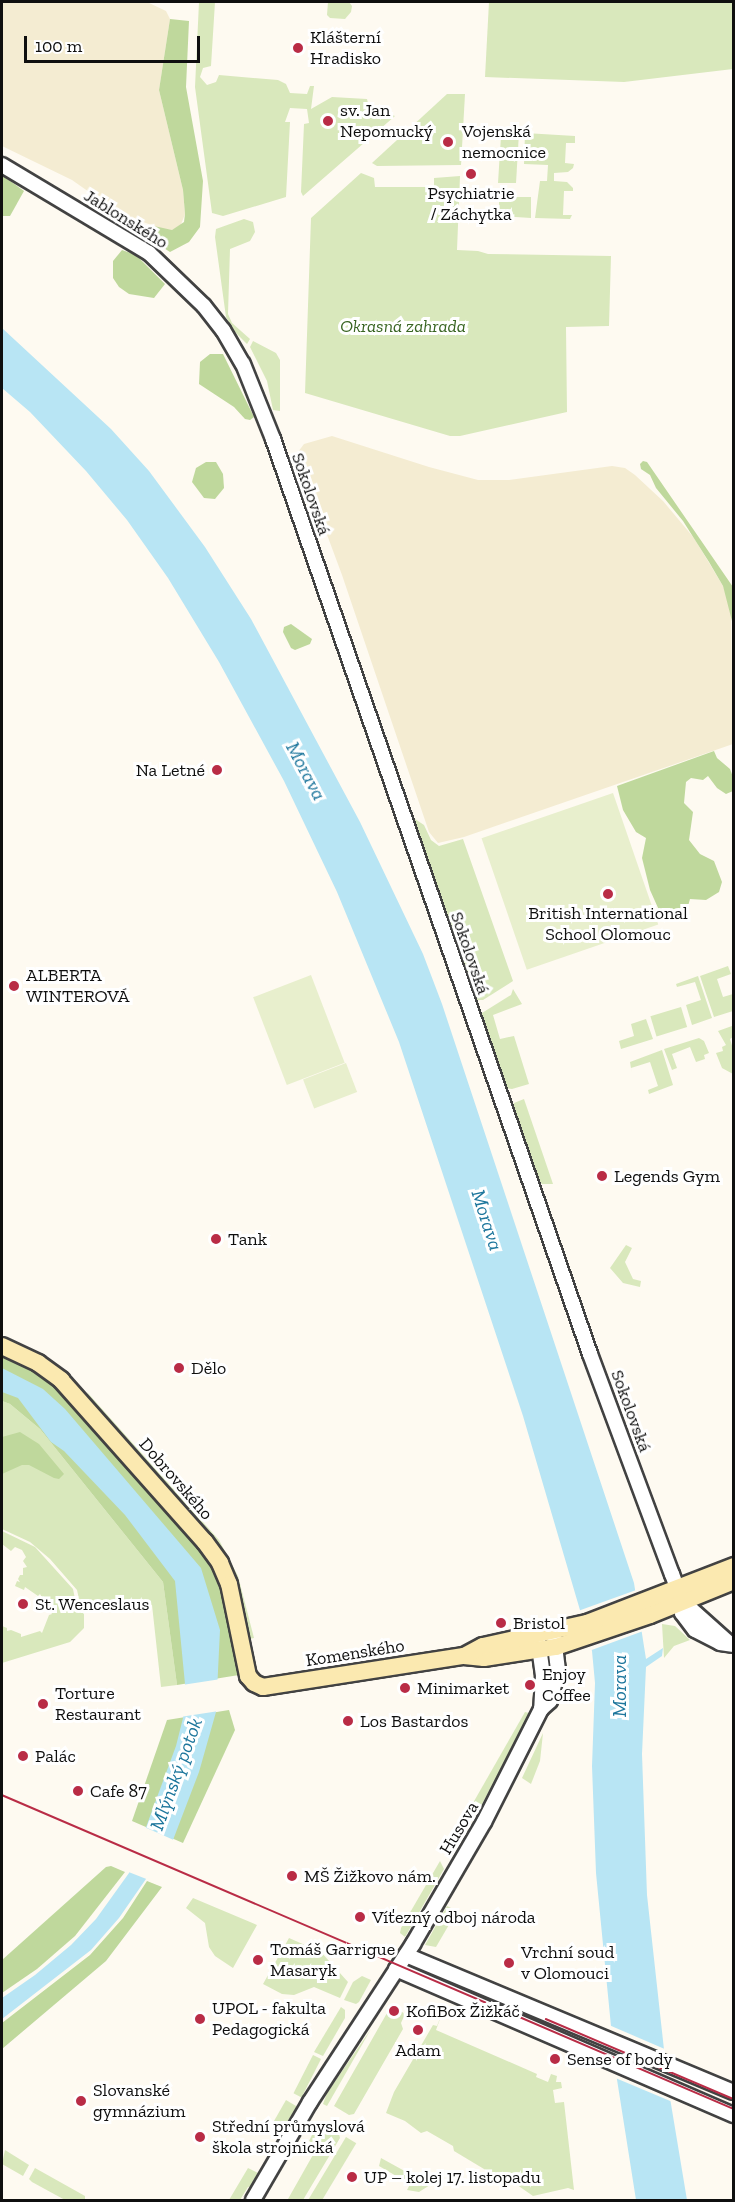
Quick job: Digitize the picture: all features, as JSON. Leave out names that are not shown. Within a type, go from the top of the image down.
[{"type":"main road","name":"Dobrovského","points":[[2,1346],[38,1363],[61,1380],[205,1542],[229,1584],[246,1668],[254,1683]]},
{"type":"main road","points":[[553,1640],[659,1604],[734,1566]]},
{"type":"main road","points":[[680,1595],[734,1581]]},
{"type":"main road","name":"Komenského","points":[[254,1683],[268,1687],[464,1656],[484,1658],[553,1640],[591,1636],[659,1604]]},
{"type":"street","name":"Jablonského","points":[[2,165],[150,253],[174,274],[216,321]]},
{"type":"street","name":"Sokolovská","points":[[216,321],[252,383],[273,439],[586,1344],[680,1595]]},
{"type":"street","points":[[680,1595],[732,1645]]},
{"type":"street","name":"Husova","points":[[253,2200],[310,2102],[401,1962],[484,1822],[541,1709],[543,1675],[553,1640]]},
{"type":"street","points":[[401,1962],[586,2029],[734,2092]]},
{"type":"street","points":[[401,1962],[585,2053],[734,2115]]},
{"type":"shaded area","points":[[2,2],[147,2],[166,11],[170,19],[159,90],[183,190],[185,214],[180,227],[172,230],[162,229],[119,213],[72,180],[2,146]]},
{"type":"shaded area","points":[[332,436],[478,480],[509,480],[612,466],[625,468],[635,475],[663,501],[694,538],[723,586],[731,609],[733,744],[464,837],[438,843],[429,832],[342,575],[300,462],[298,452],[304,444]]},
{"type":"green space","points":[[199,2],[215,2],[211,66],[203,68],[200,77],[207,85],[216,82],[219,75],[278,80],[286,84],[290,93],[307,94],[310,86],[314,86],[311,109],[332,97],[367,99],[369,107],[395,116],[303,196],[301,192],[304,124],[309,123],[307,109],[290,108],[285,122],[290,122],[286,197],[223,216],[212,213],[195,87]]},
{"type":"green space","points":[[328,2],[349,2],[352,6],[351,12],[345,19],[330,18],[327,15]]},
{"type":"green space","points":[[489,2],[732,2],[733,69],[624,82],[485,77]]},
{"type":"green space","points":[[170,19],[189,21],[186,87],[203,181],[200,227],[189,242],[170,252],[153,241],[154,226],[172,230],[184,222],[185,214],[183,190],[159,90]]},
{"type":"green space","points":[[447,94],[465,94],[461,165],[377,166],[372,163]]},
{"type":"green space","points":[[506,132],[519,133],[516,183],[498,183],[501,136]]},
{"type":"green space","points":[[525,133],[575,136],[575,143],[566,143],[565,163],[574,164],[573,168],[568,172],[554,173],[554,181],[567,182],[573,188],[573,191],[564,191],[563,215],[572,215],[570,219],[535,218],[540,181],[547,181],[548,165],[524,164]]},
{"type":"green space","name":"Okrasná zahrada","points":[[361,173],[374,178],[375,187],[434,187],[434,178],[460,176],[457,250],[488,254],[611,256],[609,326],[566,327],[567,412],[460,436],[450,436],[305,393],[311,218]]},
{"type":"green space","points":[[2,175],[24,191],[10,216],[2,216]]},
{"type":"green space","points":[[498,189],[515,190],[515,197],[531,197],[531,218],[500,216]]},
{"type":"green space","points":[[244,219],[253,222],[255,232],[250,241],[230,249],[228,314],[232,323],[250,339],[247,344],[233,330],[226,317],[215,237],[216,229]]},
{"type":"green space","points":[[122,250],[136,255],[165,284],[154,298],[129,294],[119,287],[113,278],[113,261]]},
{"type":"green space","points":[[253,341],[276,353],[280,360],[280,411],[273,410],[267,381],[250,347]]},
{"type":"green space","points":[[210,354],[223,354],[254,417],[250,420],[245,419],[234,407],[199,384],[200,362]]},
{"type":"green space","points":[[643,461],[647,462],[733,587],[733,625],[723,586],[683,521],[656,488],[650,475],[641,469],[640,464]]},
{"type":"green space","points":[[206,462],[216,462],[223,474],[224,488],[215,499],[204,498],[192,482],[196,468]]},
{"type":"green space","points":[[291,624],[312,639],[310,644],[295,650],[291,648],[283,632],[284,627]]},
{"type":"green space","points":[[714,751],[717,758],[730,769],[733,777],[733,791],[726,794],[717,788],[708,776],[703,780],[691,778],[686,782],[684,803],[693,812],[689,840],[700,854],[714,861],[722,882],[719,892],[706,900],[690,899],[685,917],[663,919],[650,890],[642,858],[646,838],[636,832],[623,810],[617,786]]},
{"type":"green space","points":[[613,793],[658,924],[527,970],[482,838]]},
{"type":"green space","points":[[415,819],[424,825],[431,840],[439,846],[463,839],[513,981],[483,1000],[474,1000],[411,822]]},
{"type":"green space","points":[[728,966],[731,974],[717,979],[723,997],[733,994],[733,1011],[714,1017],[700,976]]},
{"type":"green space","points":[[311,975],[345,1063],[287,1085],[253,997]]},
{"type":"green space","points":[[698,976],[712,1018],[692,1025],[686,1005],[701,1000],[695,982],[677,987],[676,984]]},
{"type":"green space","points":[[513,989],[522,1004],[493,1015],[500,1039],[514,1036],[529,1084],[512,1089],[505,1088],[501,1080],[480,1018],[482,1013],[511,995]]},
{"type":"green space","points":[[681,1007],[687,1027],[657,1036],[650,1016]]},
{"type":"green space","points":[[646,1019],[653,1039],[621,1049],[619,1041],[634,1036],[631,1024]]},
{"type":"green space","points":[[732,1026],[733,1037],[730,1039],[733,1049],[733,1074],[722,1068],[716,1053],[723,1051],[722,1047],[726,1045],[718,1031]]},
{"type":"green space","points":[[699,1038],[704,1041],[709,1053],[704,1055],[705,1059],[696,1062],[690,1047],[672,1054],[677,1068],[672,1070],[664,1049]]},
{"type":"green space","points":[[662,1050],[673,1085],[649,1094],[648,1090],[658,1086],[650,1062],[631,1068],[632,1075],[630,1062]]},
{"type":"green space","points":[[346,1063],[357,1092],[314,1108],[303,1079]]},
{"type":"green space","points":[[524,1099],[553,1184],[542,1184],[534,1177],[511,1107],[514,1103]]},
{"type":"green space","points":[[626,1245],[632,1248],[625,1262],[633,1279],[641,1281],[640,1287],[623,1283],[610,1268]]},
{"type":"green space","points":[[2,1351],[46,1376],[192,1535],[210,1560],[230,1606],[239,1675],[177,1685],[163,1582],[40,1429],[10,1404],[2,1401]]},
{"type":"green space","points":[[87,1392],[219,1540],[238,1576],[254,1638],[249,1639],[236,1580],[220,1548],[90,1399]]},
{"type":"green space","points":[[2,1401],[10,1404],[40,1429],[163,1582],[177,1685],[161,1687],[152,1605],[87,1611],[79,1599],[77,1590],[50,1559],[30,1542],[2,1529]]},
{"type":"green space","points":[[20,1432],[39,1444],[64,1474],[59,1479],[29,1465],[22,1465],[2,1474],[2,1437]]},
{"type":"green space","points":[[2,1531],[35,1547],[73,1589],[75,1599],[84,1613],[84,1628],[70,1642],[2,1663],[2,1626],[7,1628],[7,1631],[11,1630],[21,1634],[21,1637],[40,1631],[42,1633],[49,1615],[52,1614],[40,1594],[38,1596],[25,1587],[24,1590],[15,1586],[17,1581],[20,1582],[18,1579],[20,1575],[23,1575],[23,1568],[27,1567],[23,1561],[26,1557],[22,1550],[15,1547],[11,1551],[2,1544]]},
{"type":"green space","points":[[662,1624],[675,1626],[690,1640],[674,1646],[664,1658]]},
{"type":"green space","points":[[229,1710],[235,1730],[183,1843],[132,1821],[167,1720]]},
{"type":"green space","points":[[525,1712],[529,1713],[524,1725],[479,1810],[469,1810]]},
{"type":"green space","points":[[543,1733],[540,1761],[531,1784],[522,1778]]},
{"type":"green space","points":[[440,1861],[444,1869],[405,1937],[400,1933],[401,1928]]},
{"type":"green space","points":[[111,1866],[125,1872],[75,1936],[37,1969],[2,1993],[2,1960],[106,1867]]},
{"type":"green space","points":[[147,1881],[162,1887],[106,1961],[2,2049],[2,2023],[90,1955],[123,1918]]},
{"type":"green space","points":[[193,1898],[257,1925],[233,1968],[215,1956],[209,1947],[205,1923],[186,1908]]},
{"type":"green space","points":[[447,1906],[457,1911],[436,1947],[425,1945]]},
{"type":"green space","points":[[289,1938],[321,1952],[348,1982],[340,1998],[314,1987],[294,1995],[282,1994],[263,1984]]},
{"type":"green space","points":[[362,1976],[371,1980],[359,2002],[356,2004],[344,2000],[353,1982]]},
{"type":"green space","points":[[341,2007],[345,2010],[345,2018],[323,2056],[314,2052]]},
{"type":"green space","points":[[444,2008],[436,2030],[537,2074],[536,2077],[548,2082],[551,2074],[557,2076],[556,2082],[561,2082],[562,2088],[553,2090],[555,2103],[564,2102],[574,2190],[568,2188],[533,2196],[510,2180],[489,2172],[454,2151],[453,2146],[427,2131],[421,2133],[405,2121],[386,2113],[394,2092],[433,2025],[437,2026]]},
{"type":"green space","points":[[399,2010],[405,2014],[401,2023],[403,2029],[354,2114],[349,2115],[334,2106],[387,2013],[395,2017]]},
{"type":"green space","points":[[371,2029],[327,2106],[323,2104],[327,2093]]},
{"type":"green space","points":[[313,2055],[321,2059],[301,2097],[293,2093]]},
{"type":"green space","points":[[286,2100],[296,2106],[296,2109],[279,2133],[270,2128]]},
{"type":"green space","points":[[318,2123],[339,2134],[340,2138],[303,2200],[288,2199],[318,2146],[309,2141]]},
{"type":"green space","points":[[346,2137],[356,2143],[322,2200],[308,2200]]},
{"type":"green space","points":[[5,2150],[29,2165],[23,2176],[2,2164]]},
{"type":"green space","points":[[381,2158],[430,2185],[419,2192],[407,2190],[410,2184],[379,2166]]},
{"type":"green space","points":[[35,2168],[85,2196],[85,2200],[65,2200],[32,2182],[29,2179]]},
{"type":"green space","points":[[248,2168],[258,2173],[254,2186],[248,2187],[240,2200],[229,2200]]},
{"type":"water","name":"Morava","points":[[2,328],[111,429],[149,471],[205,547],[251,619],[360,822],[423,954],[442,1004],[634,1583],[646,1659],[663,1648],[662,1656],[646,1667],[642,1754],[647,1895],[668,2086],[687,2200],[636,2200],[615,2067],[596,1873],[592,1766],[595,1683],[592,1651],[523,1416],[399,1042],[337,892],[284,781],[219,662],[168,578],[127,520],[86,471],[30,412],[2,388]]},
{"type":"water","name":"Mlýnský potok","points":[[2,1368],[43,1389],[65,1409],[201,1568],[220,1630],[216,1712],[199,1772],[173,1840],[119,1918],[91,1950],[2,2019],[2,1998],[35,1975],[71,1945],[96,1919],[129,1873],[176,1746],[183,1718],[185,1684],[175,1581],[125,1515],[64,1451],[51,1442],[18,1398],[2,1392]]},
{"type":"pier","points":[[639,1589],[646,1630],[589,1651],[578,1611]]},
{"type":"pier","points":[[221,1679],[219,1711],[180,1717],[182,1685]]},
{"type":"pier","points":[[142,1826],[176,1841],[149,1880],[126,1871]]},
{"type":"pier","points":[[609,2025],[667,2050],[675,2103],[613,2077]]},
{"type":"tram line","points":[[2,1795],[734,2109]]},
{"type":"tram line","points":[[546,2019],[734,2099]]},
{"type":"place","name":"Klášterní Hradisko","points":[[298,48]]},
{"type":"place","name":"sv. Jan Nepomucký","points":[[328,121]]},
{"type":"place","name":"Vojenská nemocnice","points":[[448,142]]},
{"type":"place","name":"Psychiatrie / Záchytka","points":[[471,174]]},
{"type":"place","name":"Na Letné","points":[[217,770]]},
{"type":"place","name":"British International School Olomouc","points":[[608,894]]},
{"type":"place","name":"ALBERTA WINTEROVÁ","points":[[14,986]]},
{"type":"place","name":"Legends Gym","points":[[602,1176]]},
{"type":"place","name":"Tank","points":[[216,1239]]},
{"type":"place","name":"Dělo","points":[[179,1368]]},
{"type":"place","name":"St. Wenceslaus","points":[[23,1604]]},
{"type":"place","name":"Bristol","points":[[501,1623]]},
{"type":"place","name":"Enjoy Coffee","points":[[530,1685]]},
{"type":"place","name":"Minimarket","points":[[405,1688]]},
{"type":"place","name":"Torture Restaurant","points":[[43,1704]]},
{"type":"place","name":"Los Bastardos","points":[[348,1721]]},
{"type":"place","name":"Palác","points":[[23,1756]]},
{"type":"place","name":"Cafe 87","points":[[78,1791]]},
{"type":"place","name":"MŠ Žižkovo nám.","points":[[292,1876]]},
{"type":"place","name":"Víťezný odboj národa","points":[[360,1917]]},
{"type":"place","name":"Tomáš Garrigue Masaryk","points":[[258,1960]]},
{"type":"place","name":"Vrchní soud v Olomouci","points":[[509,1963]]},
{"type":"place","name":"KofiBox Žižkáč","points":[[394,2011]]},
{"type":"place","name":"UPOL - fakulta Pedagogická","points":[[200,2019]]},
{"type":"place","name":"Adam","points":[[418,2030]]},
{"type":"place","name":"Sense of body","points":[[555,2059]]},
{"type":"place","name":"Slovanské gymnázium","points":[[81,2101]]},
{"type":"place","name":"Střední průmyslová škola strojnická","points":[[200,2137]]},
{"type":"place","name":"UP – kolej 17. listopadu","points":[[352,2177]]}]
